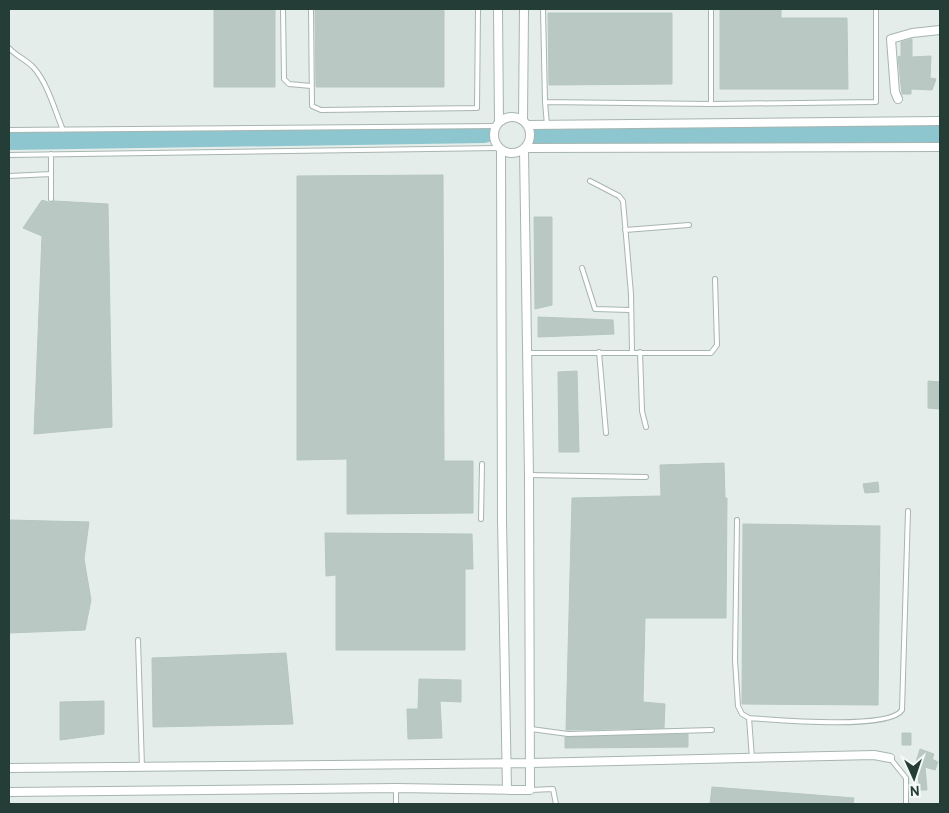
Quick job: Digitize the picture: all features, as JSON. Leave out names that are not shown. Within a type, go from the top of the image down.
[{"type":"street","points":[[498,9],[498,124],[494,140],[500,149],[510,154],[525,149],[940,147]]},
{"type":"street","points":[[9,792],[396,788],[530,790],[525,149],[530,139],[525,123],[524,9]]},
{"type":"street","points":[[898,99],[895,92],[891,39],[912,33],[940,30]]},
{"type":"street","points":[[498,124],[508,117],[525,123],[547,125],[940,121]]},
{"type":"street","points":[[500,149],[502,511],[507,790]]},
{"type":"street","points":[[9,768],[531,763],[874,755],[890,758]]},
{"type":"lane","points":[[283,9],[284,79],[289,84],[311,86]]},
{"type":"lane","points":[[311,9],[312,106],[321,110],[477,108],[478,9]]},
{"type":"lane","points":[[543,9],[547,125]]},
{"type":"lane","points":[[711,9],[711,104]]},
{"type":"lane","points":[[545,102],[711,104],[876,102],[876,9]]},
{"type":"lane","points":[[9,48],[34,67],[44,84],[63,130]]},
{"type":"lane","points":[[9,130],[498,124]]},
{"type":"lane","points":[[9,155],[500,149]]},
{"type":"lane","points":[[51,154],[51,198]]},
{"type":"lane","points":[[9,176],[51,174]]},
{"type":"lane","points":[[590,181],[619,196],[623,201],[632,352]]},
{"type":"lane","points":[[625,230],[690,225]]},
{"type":"lane","points":[[582,268],[595,309],[630,310]]},
{"type":"lane","points":[[526,353],[711,353],[717,346],[716,279]]},
{"type":"lane","points":[[599,352],[606,433]]},
{"type":"lane","points":[[640,352],[642,411],[646,427]]},
{"type":"lane","points":[[481,520],[482,464]]},
{"type":"lane","points":[[529,475],[646,477]]},
{"type":"lane","points":[[737,520],[735,660],[738,706],[742,714],[750,718],[804,722],[875,720],[899,715],[902,710],[908,511]]},
{"type":"lane","points":[[138,640],[142,767]]},
{"type":"lane","points":[[750,718],[752,758]]},
{"type":"lane","points":[[531,729],[568,734],[712,730]]},
{"type":"lane","points":[[890,758],[906,778],[906,804]]},
{"type":"lane","points":[[396,788],[396,804]]},
{"type":"lane","points":[[530,790],[553,789],[556,804]]},
{"type":"building","points":[[214,9],[275,9],[275,87],[214,87]]},
{"type":"building","points":[[315,9],[444,9],[444,87],[316,87]]},
{"type":"building","points":[[720,9],[781,9],[781,18],[847,18],[848,89],[720,89]]},
{"type":"building","points":[[548,13],[672,13],[672,84],[549,85]]},
{"type":"building","points":[[912,39],[912,57],[931,56],[930,78],[936,79],[932,90],[911,89],[911,94],[902,94],[898,57],[901,56],[901,42]]},
{"type":"building","points":[[443,175],[444,461],[473,461],[473,513],[347,514],[347,459],[297,460],[297,176]]},
{"type":"building","points":[[42,200],[51,203],[54,201],[108,204],[112,427],[34,434],[42,236],[23,228]]},
{"type":"building","points":[[534,217],[552,217],[552,305],[535,309]]},
{"type":"building","points":[[538,317],[613,320],[614,334],[538,337]]},
{"type":"building","points":[[577,371],[579,452],[559,452],[558,372]]},
{"type":"building","points":[[928,381],[940,382],[940,409],[928,408]]},
{"type":"building","points":[[724,463],[725,498],[727,498],[726,618],[645,618],[643,702],[665,704],[664,728],[566,730],[572,498],[661,496],[660,465]]},
{"type":"building","points":[[878,482],[879,492],[865,493],[863,484]]},
{"type":"building","points":[[9,520],[89,522],[84,559],[91,600],[85,630],[9,633]]},
{"type":"building","points":[[743,524],[880,526],[878,705],[742,704]]},
{"type":"building","points":[[325,533],[472,534],[473,569],[465,569],[465,650],[336,650],[336,575],[326,576]]},
{"type":"building","points":[[286,653],[293,724],[153,727],[152,658]]},
{"type":"building","points":[[419,679],[461,680],[461,702],[440,701],[442,738],[408,739],[407,709],[418,709]]},
{"type":"building","points":[[104,701],[104,734],[60,740],[60,702]]},
{"type":"building","points":[[902,733],[911,733],[911,745],[902,745]]},
{"type":"building","points":[[688,734],[688,747],[565,748],[565,737]]},
{"type":"building","points":[[920,749],[934,754],[932,759],[938,762],[935,770],[925,767],[927,790],[920,790],[916,762]]},
{"type":"building","points":[[712,787],[854,798],[853,804],[710,804]]},
{"type":"waterway","points":[[536,137],[940,133]]},
{"type":"waterway","points":[[9,141],[485,134]]}]
